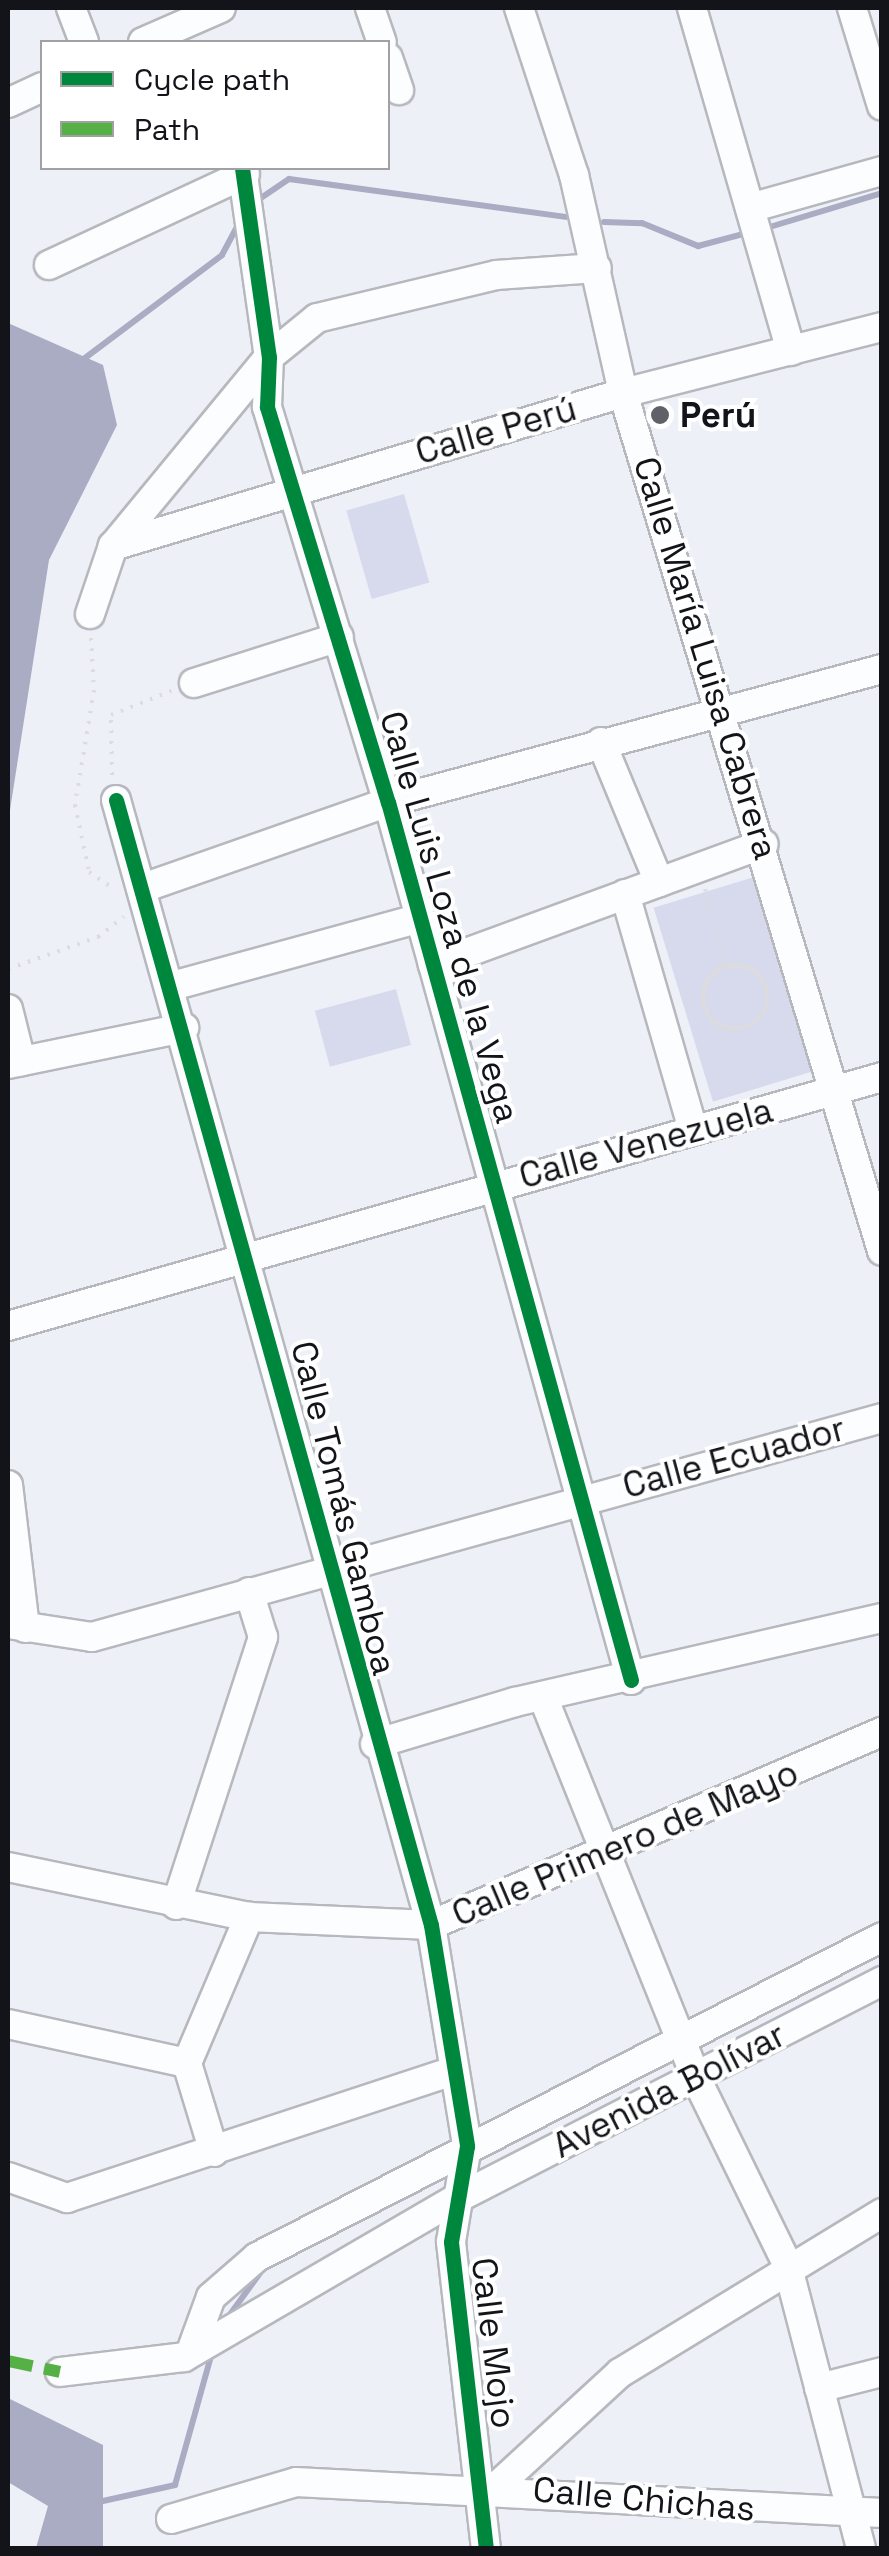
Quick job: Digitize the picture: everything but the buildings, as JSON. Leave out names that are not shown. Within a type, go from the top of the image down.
[{"type":"street","points":[[71,8],[83,40]]},
{"type":"street","points":[[153,40],[184,34],[221,8]]},
{"type":"street","points":[[370,8],[381,40]]},
{"type":"street","name":"Calle María Luisa Cabrera","points":[[519,8],[596,268],[623,393],[725,708],[882,1251]]},
{"type":"street","points":[[692,8],[791,351]]},
{"type":"street","points":[[852,8],[882,106]]},
{"type":"street","points":[[390,64],[398,90]]},
{"type":"street","points":[[8,103],[40,89]]},
{"type":"street","points":[[49,265],[243,171]]},
{"type":"street","name":"Calle Luis Loza de la Vega","points":[[243,171],[269,357],[267,408],[388,802],[631,1680]]},
{"type":"street","points":[[750,208],[882,172]]},
{"type":"street","points":[[90,614],[113,546],[269,357],[317,318],[496,275],[596,268]]},
{"type":"street","name":"Calle Perú","points":[[113,546],[623,393],[882,327]]},
{"type":"street","points":[[194,683],[339,637]]},
{"type":"street","points":[[143,888],[388,802],[725,708],[882,670]]},
{"type":"street","points":[[601,742],[660,882]]},
{"type":"street","name":"Calle Tomás Gamboa","points":[[116,800],[249,1252],[326,1570],[431,1925],[451,2072],[468,2146]]},
{"type":"street","points":[[434,965],[764,844]]},
{"type":"street","points":[[625,894],[693,1130]]},
{"type":"street","points":[[172,986],[420,918]]},
{"type":"street","points":[[8,1009],[14,1062],[184,1028]]},
{"type":"street","name":"Calle Venezuela","points":[[8,1326],[249,1252],[882,1078]]},
{"type":"street","name":"Calle Ecuador","points":[[16,1626],[92,1637],[582,1498],[882,1418]]},
{"type":"street","points":[[8,1485],[16,1626]]},
{"type":"street","points":[[176,1904],[263,1637],[249,1592]]},
{"type":"street","points":[[376,1744],[543,1698],[882,1618]]},
{"type":"street","points":[[543,1698],[602,1856],[696,2078],[787,2264],[861,2548]]},
{"type":"street","name":"Calle Primero de Mayo","points":[[8,1867],[248,1917],[431,1925],[602,1856],[882,1732]]},
{"type":"street","points":[[214,2152],[187,2064],[248,1917]]},
{"type":"street","name":"Avenida Bolívar","points":[[193,2346],[227,2278],[468,2146],[882,1937]]},
{"type":"street","name":"Avenida Bolívar","points":[[60,2372],[160,2364],[456,2199],[882,1981]]},
{"type":"street","points":[[8,2024],[187,2064]]},
{"type":"street","points":[[8,2177],[68,2198],[451,2072]]},
{"type":"street","name":"Calle Mojo","points":[[468,2146],[450,2242],[489,2485],[486,2548]]},
{"type":"street","points":[[489,2485],[620,2373],[787,2264],[882,2213]]},
{"type":"street","points":[[819,2388],[882,2372]]},
{"type":"street","name":"Calle Chichas","points":[[171,2519],[296,2482],[489,2485],[853,2518],[882,2513]]},
{"type":"path","points":[[90,614],[94,690],[75,784],[81,850],[89,872],[114,889],[143,888]]},
{"type":"path","points":[[116,800],[105,728],[112,715],[194,683]]},
{"type":"path","points":[[699,867],[727,966]]},
{"type":"path","points":[[8,969],[98,937],[143,888]]},
{"type":"path","points":[[727,966],[748,968],[767,994],[763,1014],[738,1030],[710,1018],[702,999],[708,978],[727,966]]},
{"type":"shaded area","points":[[8,323],[103,365],[117,425],[49,560],[8,823]]},
{"type":"shaded area","points":[[404,494],[429,582],[372,599],[346,511]]},
{"type":"shaded area","points":[[754,877],[813,1071],[713,1102],[654,908]]},
{"type":"shaded area","points":[[396,989],[411,1045],[330,1067],[315,1011]]},
{"type":"shaded area","points":[[8,2398],[103,2445],[103,2548],[36,2548],[48,2506],[8,2482]]},
{"type":"waterway","points":[[255,202],[289,179],[565,217]]},
{"type":"waterway","points":[[763,229],[882,193]]},
{"type":"waterway","points":[[604,222],[642,223],[698,246],[751,232]]},
{"type":"waterway","points":[[81,361],[222,255],[239,223]]},
{"type":"waterway","points":[[226,2320],[260,2273]]},
{"type":"waterway","points":[[103,2501],[175,2485],[213,2349]]},
{"type":"marked path","points":[[8,2361],[60,2372]]},
{"type":"cycle path","points":[[242,170],[269,357],[267,407],[388,802],[631,1680]]},
{"type":"cycle path","points":[[116,800],[431,1925],[467,2146],[451,2242],[486,2548]]},
{"type":"place","name":"Perú","points":[[660,415]]}]
